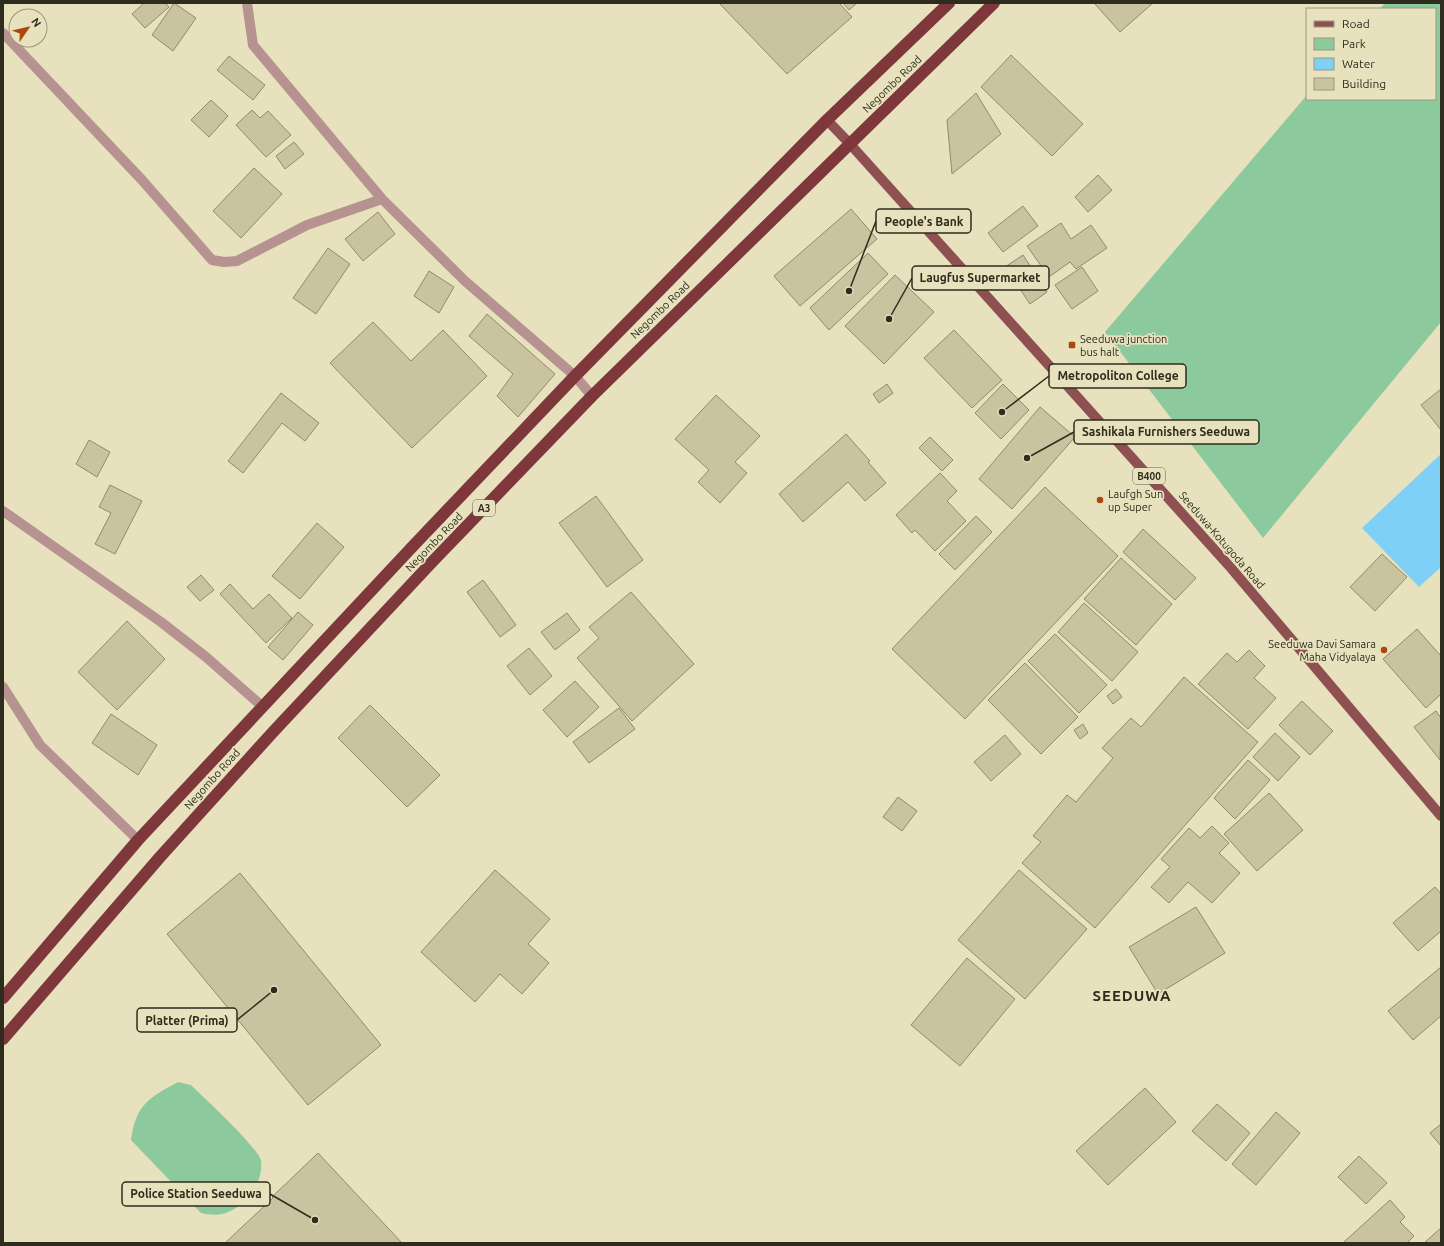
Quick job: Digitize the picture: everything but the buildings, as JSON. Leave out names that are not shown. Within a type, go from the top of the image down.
[{"type":"highway","name":"Negombo Road","points":[[3,998],[138,840],[414,545],[575,376],[827,120],[949,3]]},
{"type":"highway","name":"Negombo Road","points":[[3,1039],[160,857],[273,732],[433,562],[592,396],[994,3]]},
{"type":"main road","name":"Seeduwa-Kotugoda Road","points":[[827,120],[1231,568],[1441,816]]},
{"type":"street","points":[[247,3],[253,45],[382,199],[466,281],[575,376],[592,396]]},
{"type":"street","points":[[3,33],[142,180],[212,260],[224,262],[236,261],[307,225],[382,199]]},
{"type":"street","points":[[3,511],[161,622],[206,657],[263,707]]},
{"type":"street","points":[[3,687],[40,745],[138,840]]},
{"type":"green space","points":[[1385,3],[1441,3],[1441,322],[1263,538],[1105,332],[1306,96],[1306,100],[1436,100],[1436,8],[1381,8]]},
{"type":"green space","points":[[178,1082],[191,1085],[241,1134],[258,1154],[261,1161],[261,1173],[251,1194],[234,1209],[224,1214],[213,1215],[201,1213],[131,1140],[136,1118],[140,1110],[151,1098]]},
{"type":"water","points":[[1441,454],[1441,567],[1419,587],[1362,528]]},
{"type":"place","name":"People's Bank","points":[[849,291]]},
{"type":"place","name":"Laugfus Supermarket","points":[[889,319]]},
{"type":"place","name":"Seeduwa junction bus halt","points":[[1072,345]]},
{"type":"place","name":"Metropoliton College","points":[[1002,412]]},
{"type":"place","name":"Sashikala Furnishers Seeduwa","points":[[1027,458]]},
{"type":"place","name":"Laufgh Sun up Super","points":[[1100,500]]},
{"type":"place","name":"Seeduwa Davi Samara Maha Vidyalaya","points":[[1384,650]]},
{"type":"place","name":"Platter (Prima)","points":[[274,990]]},
{"type":"place","name":"Police Station Seeduwa","points":[[315,1220]]},
{"type":"district","name":"SEEDUWA","points":[[1132,995]]}]
